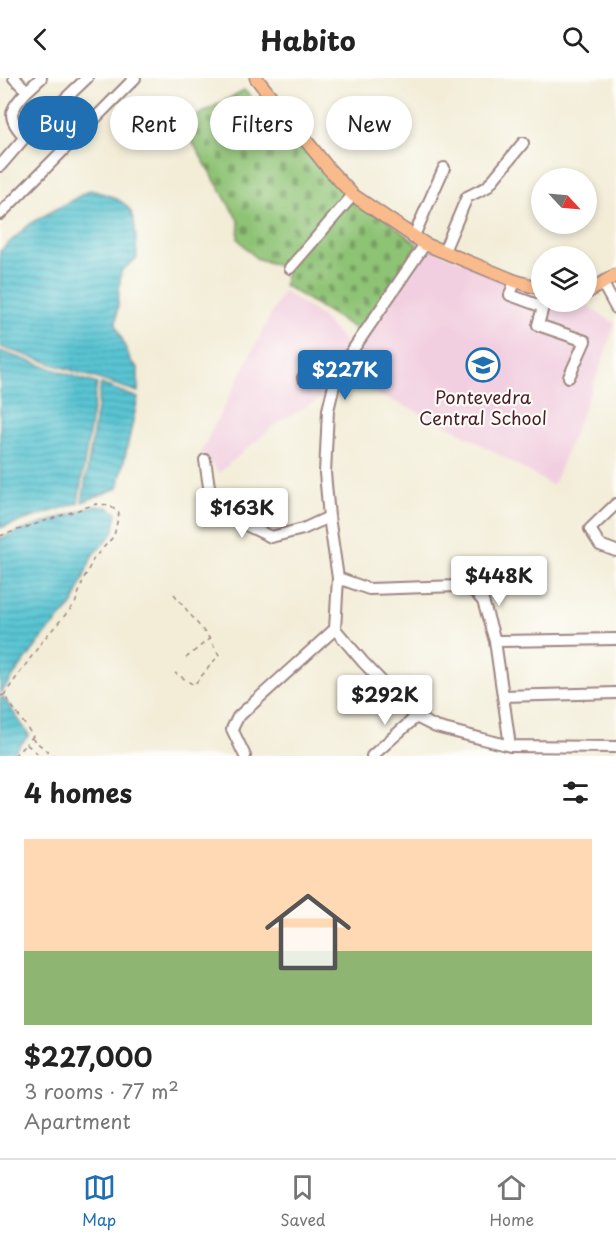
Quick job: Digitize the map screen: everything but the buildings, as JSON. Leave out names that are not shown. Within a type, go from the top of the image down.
[{"type":"main road","points":[[256,78],[270,96]]},
{"type":"main road","points":[[313,150],[353,195],[413,238],[531,286]]},
{"type":"main road","points":[[597,287],[616,275]]},
{"type":"street","points":[[14,78],[27,91]]},
{"type":"street","points":[[23,96],[42,78]]},
{"type":"street","points":[[68,96],[87,78]]},
{"type":"street","points":[[0,214],[135,78]]},
{"type":"street","points":[[18,101],[14,106],[12,117],[18,129]]},
{"type":"street","points":[[444,251],[467,198],[487,187],[523,143]]},
{"type":"street","points":[[0,166],[18,145]]},
{"type":"street","points":[[413,238],[444,168]]},
{"type":"street","points":[[290,268],[353,195]]},
{"type":"street","points":[[425,244],[337,373],[328,410],[325,473],[328,518],[338,578],[335,629],[416,717],[454,733],[510,746],[616,747]]},
{"type":"street","points":[[515,281],[510,295],[543,307],[538,325],[585,341],[569,377]]},
{"type":"street","points":[[603,284],[616,308]]},
{"type":"street","points":[[303,378],[317,368],[337,373]]},
{"type":"street","points":[[205,460],[211,500],[246,525],[271,537],[303,529],[328,518]]},
{"type":"street","points":[[616,504],[590,529],[600,545],[616,550]]},
{"type":"street","points":[[338,578],[369,589],[458,586],[475,592],[483,601],[495,642],[510,746]]},
{"type":"street","points":[[245,756],[232,729],[238,717],[335,629]]},
{"type":"street","points":[[495,642],[616,639]]},
{"type":"street","points":[[503,696],[616,693]]},
{"type":"street","points":[[372,756],[416,717]]},
{"type":"path","points":[[0,536],[96,504],[109,505],[119,513],[114,536],[94,558],[75,604],[44,639],[4,695],[0,696]]},
{"type":"path","points":[[174,594],[209,638],[219,655],[194,685],[175,673]]},
{"type":"path","points":[[186,658],[209,638]]},
{"type":"path","points":[[4,695],[33,736],[32,738],[54,756]]},
{"type":"path","points":[[15,756],[32,738]]},
{"type":"path","points":[[26,744],[41,756]]},
{"type":"shaded area","name":"Pontevedra Central School","points":[[429,248],[531,288],[531,312],[597,312],[615,323],[603,360],[553,486],[455,429],[367,389],[366,369],[359,349]]},
{"type":"shaded area","points":[[283,291],[321,316],[349,346],[341,358],[330,393],[276,424],[219,473],[201,452]]},
{"type":"green space","points":[[244,90],[250,96],[233,96]]},
{"type":"green space","points":[[210,109],[210,150],[304,150],[322,168],[418,245],[359,331],[284,285],[286,272],[279,266],[256,258],[238,239],[239,222],[197,150],[198,115]]},
{"type":"water","points":[[90,190],[117,199],[130,211],[133,219],[137,258],[121,271],[116,324],[131,362],[138,368],[138,392],[0,347],[0,251],[31,223]]},
{"type":"water","points":[[0,351],[97,384],[78,503],[0,528]]},
{"type":"water","points":[[101,384],[138,398],[118,488],[82,502]]},
{"type":"water","points":[[95,506],[108,507],[117,513],[113,533],[92,556],[73,604],[43,637],[0,694],[0,538]]},
{"type":"water","points":[[3,697],[29,735],[11,756],[0,756],[0,698]]},
{"type":"place","name":"Pontevedra Central School","points":[[483,365]]}]
